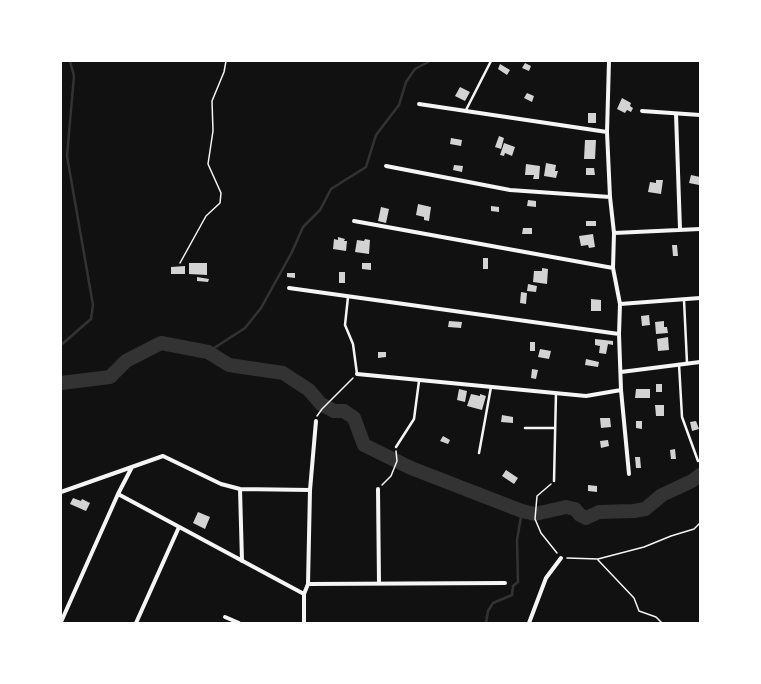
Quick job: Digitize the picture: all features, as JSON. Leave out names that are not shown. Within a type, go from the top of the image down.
[{"type":"street","points":[[609,61],[607,132],[610,197],[614,233],[613,268],[620,304],[619,334],[621,390],[629,474]]},
{"type":"street","points":[[419,104],[607,132]]},
{"type":"street","points":[[642,111],[700,115]]},
{"type":"street","points":[[676,114],[680,230]]},
{"type":"street","points":[[386,166],[510,190],[610,197]]},
{"type":"street","points":[[354,221],[613,268]]},
{"type":"street","points":[[614,233],[700,230]]},
{"type":"street","points":[[289,288],[619,334]]},
{"type":"street","points":[[620,304],[700,298]]},
{"type":"street","points":[[621,372],[700,362]]},
{"type":"street","points":[[357,374],[586,396],[621,390]]},
{"type":"street","points":[[304,623],[304,594],[308,584],[310,490],[316,421]]},
{"type":"street","points":[[61,492],[163,456],[221,484],[240,488],[310,490]]},
{"type":"street","points":[[61,622],[132,466]]},
{"type":"street","points":[[240,488],[242,561]]},
{"type":"street","points":[[378,489],[379,583]]},
{"type":"street","points":[[118,494],[304,594]]},
{"type":"street","points":[[136,623],[178,527]]},
{"type":"street","points":[[529,623],[546,578],[561,558]]},
{"type":"street","points":[[308,584],[505,583]]},
{"type":"street","points":[[225,617],[239,623]]},
{"type":"lane","points":[[466,110],[491,61]]},
{"type":"lane","points":[[348,296],[345,325],[353,344],[357,374]]},
{"type":"lane","points":[[684,300],[687,363]]},
{"type":"lane","points":[[679,364],[682,417],[698,461]]},
{"type":"lane","points":[[396,448],[414,419],[419,381]]},
{"type":"lane","points":[[479,453],[492,387]]},
{"type":"lane","points":[[554,481],[556,393]]},
{"type":"lane","points":[[525,428],[555,428]]},
{"type":"path","points":[[180,263],[206,216],[220,203],[220,193],[208,164],[213,131],[212,101],[224,72],[226,61]]},
{"type":"path","points":[[316,421],[318,414],[322,409],[357,374]]},
{"type":"path","points":[[378,489],[391,476],[397,461],[396,448]]},
{"type":"path","points":[[554,481],[537,496],[535,519],[541,533],[561,558],[598,559],[644,547],[671,536],[694,529],[700,523]]},
{"type":"path","points":[[598,559],[634,598],[639,611],[656,618],[662,623]]},
{"type":"building","points":[[525,63],[531,66],[529,71],[522,68]]},
{"type":"building","points":[[500,64],[510,70],[507,75],[498,69]]},
{"type":"building","points":[[460,87],[470,92],[465,101],[455,96]]},
{"type":"building","points":[[527,93],[534,96],[532,102],[524,98]]},
{"type":"building","points":[[622,98],[631,103],[630,106],[633,108],[631,112],[627,110],[625,113],[617,109]]},
{"type":"building","points":[[588,113],[596,113],[596,123],[588,123]]},
{"type":"building","points":[[499,136],[504,138],[501,149],[495,147]]},
{"type":"building","points":[[451,138],[462,140],[461,146],[450,144]]},
{"type":"building","points":[[585,140],[596,140],[595,159],[584,159]]},
{"type":"building","points":[[504,143],[515,147],[512,156],[505,153],[504,156],[500,155]]},
{"type":"building","points":[[546,163],[556,165],[555,171],[558,171],[556,178],[544,176]]},
{"type":"building","points":[[526,164],[540,166],[539,179],[533,179],[534,175],[525,175]]},
{"type":"building","points":[[454,165],[463,166],[462,172],[453,170]]},
{"type":"building","points":[[586,168],[594,168],[595,175],[586,175]]},
{"type":"building","points":[[691,175],[700,177],[699,185],[689,183]]},
{"type":"building","points":[[656,180],[663,180],[661,194],[648,192],[650,182],[656,183]]},
{"type":"building","points":[[528,200],[536,201],[536,207],[527,206]]},
{"type":"building","points":[[418,204],[431,207],[429,221],[424,220],[424,217],[416,215]]},
{"type":"building","points":[[491,206],[499,207],[499,212],[491,211]]},
{"type":"building","points":[[381,207],[389,209],[386,223],[378,221]]},
{"type":"building","points":[[586,221],[596,221],[596,226],[586,226]]},
{"type":"building","points":[[523,228],[532,228],[532,234],[522,234]]},
{"type":"building","points":[[593,234],[595,247],[589,248],[588,245],[581,246],[579,236]]},
{"type":"building","points":[[338,237],[345,239],[344,241],[347,241],[346,251],[333,249],[334,239],[338,240]]},
{"type":"building","points":[[365,239],[370,240],[369,254],[355,252],[357,240],[364,241]]},
{"type":"building","points":[[672,245],[677,245],[678,256],[673,256]]},
{"type":"building","points":[[483,258],[488,258],[488,269],[483,269]]},
{"type":"building","points":[[189,263],[207,263],[207,275],[189,274]]},
{"type":"building","points":[[362,263],[371,263],[371,270],[362,269]]},
{"type":"building","points":[[185,266],[185,274],[171,274],[171,267]]},
{"type":"building","points":[[542,268],[548,269],[547,284],[533,282],[534,271],[542,271]]},
{"type":"building","points":[[339,272],[345,272],[345,283],[339,283]]},
{"type":"building","points":[[287,273],[295,273],[295,278],[287,277]]},
{"type":"building","points":[[197,277],[209,279],[208,282],[197,281]]},
{"type":"building","points":[[528,284],[537,286],[536,292],[527,291]]},
{"type":"building","points":[[521,292],[527,293],[526,304],[520,303]]},
{"type":"building","points":[[591,299],[601,300],[601,311],[591,311]]},
{"type":"building","points":[[649,315],[650,325],[642,326],[641,316]]},
{"type":"building","points":[[449,321],[462,322],[461,328],[448,327]]},
{"type":"building","points":[[664,321],[664,327],[667,327],[668,333],[656,334],[655,322]]},
{"type":"building","points":[[668,337],[669,350],[658,351],[657,339]]},
{"type":"building","points":[[595,339],[613,341],[613,345],[608,344],[606,354],[599,353],[600,346],[595,345]]},
{"type":"building","points":[[530,342],[535,342],[535,351],[530,351]]},
{"type":"building","points":[[540,349],[551,351],[549,359],[538,357]]},
{"type":"building","points":[[378,352],[386,352],[386,357],[378,358]]},
{"type":"building","points":[[586,359],[599,362],[598,367],[585,365]]},
{"type":"building","points":[[532,369],[538,370],[536,379],[531,378]]},
{"type":"building","points":[[656,384],[662,384],[662,392],[656,392]]},
{"type":"building","points":[[459,389],[467,391],[465,402],[457,400]]},
{"type":"building","points":[[636,389],[650,389],[650,398],[635,398]]},
{"type":"building","points":[[471,394],[486,396],[482,410],[467,406]]},
{"type":"building","points":[[655,405],[664,405],[664,416],[656,416]]},
{"type":"building","points":[[502,415],[513,417],[513,423],[501,422]]},
{"type":"building","points":[[600,418],[610,418],[611,427],[601,428]]},
{"type":"building","points":[[636,421],[642,421],[642,429],[636,428]]},
{"type":"building","points":[[696,421],[699,429],[692,431],[690,422]]},
{"type":"building","points":[[443,436],[450,440],[448,444],[440,441]]},
{"type":"building","points":[[608,440],[609,446],[601,448],[600,441]]},
{"type":"building","points":[[675,449],[676,459],[671,459],[670,450]]},
{"type":"building","points":[[635,457],[640,457],[641,468],[636,468]]},
{"type":"building","points":[[506,470],[518,478],[514,484],[502,476]]},
{"type":"building","points":[[588,485],[597,486],[597,492],[588,491]]},
{"type":"building","points":[[73,498],[81,501],[82,499],[90,503],[86,511],[70,504]]},
{"type":"building","points":[[198,512],[210,517],[205,529],[193,523]]},
{"type":"waterway","points":[[61,345],[91,319],[93,305],[67,156],[74,76],[70,61]]},
{"type":"waterway","points":[[208,352],[245,328],[261,308],[292,252],[303,227],[320,210],[331,189],[366,167],[376,135],[399,105],[406,82],[415,69],[430,61]]},
{"type":"waterway","points":[[61,383],[110,377],[126,361],[161,343],[208,352],[229,365],[283,373],[309,390],[321,404],[334,411],[344,411],[354,418],[364,445],[411,468],[522,511],[535,514],[566,507],[575,509],[580,515],[586,518],[599,512],[634,511],[645,509],[662,495],[692,481],[700,475]]},
{"type":"waterway","points":[[486,623],[488,611],[493,603],[512,595],[513,586],[518,582],[517,540],[522,511]]}]
